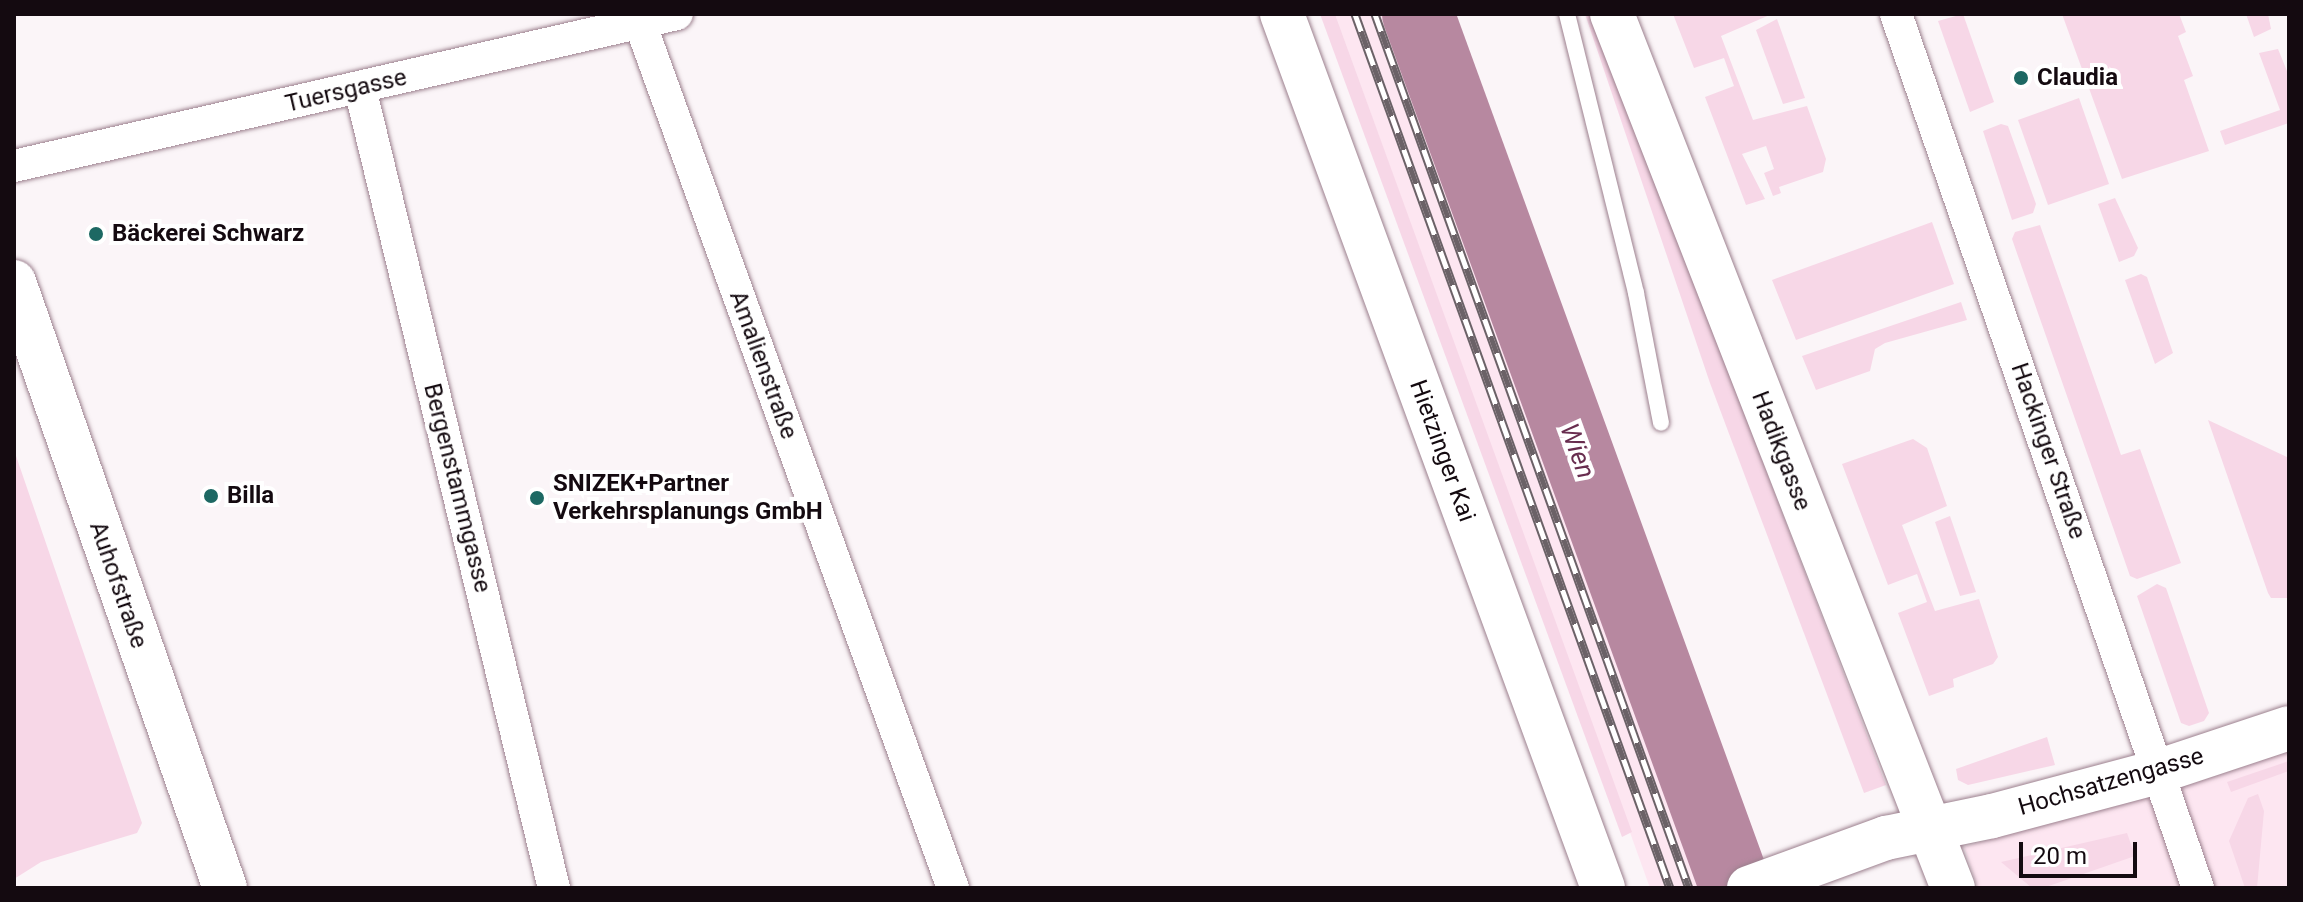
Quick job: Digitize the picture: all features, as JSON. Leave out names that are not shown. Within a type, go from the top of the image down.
[{"type":"main road","name":"Hietzinger Kai","points":[[1282,14],[1603,888]]},
{"type":"main road","name":"Hadikgasse","points":[[1612,14],[1862,666],[1932,830],[1953,888]]},
{"type":"main road","name":"Auhofstraße","points":[[14,282],[225,888]]},
{"type":"main road","name":"Hochsatzengasse","points":[[1749,888],[1857,848],[2157,772],[2289,728]]},
{"type":"street","name":"Tuersgasse","points":[[14,166],[677,14]]},
{"type":"street","name":"Hackinger Straße","points":[[1896,14],[2198,888]]},
{"type":"street","name":"Amalienstraße","points":[[640,23],[953,888]]},
{"type":"street","name":"Bergenstammgasse","points":[[360,88],[554,888]]},
{"type":"lane","points":[[1567,14],[1636,293],[1661,423]]},
{"type":"shaded area","points":[[1320,14],[1335,14],[1632,832],[1622,837]]},
{"type":"shaded area","points":[[1335,14],[1395,14],[1711,888],[1650,888]]},
{"type":"shaded area","points":[[1585,14],[1592,14],[1886,785],[1864,793],[1710,383]]},
{"type":"shaded area","points":[[1673,14],[1772,14],[1721,36],[1753,120],[1807,106],[1826,159],[1823,172],[1779,187],[1781,193],[1773,196],[1764,173],[1774,169],[1766,146],[1742,154],[1765,199],[1746,205],[1705,97],[1734,86],[1724,58],[1694,68]]},
{"type":"shaded area","points":[[1963,14],[1994,102],[1970,112],[1938,21]]},
{"type":"shaded area","points":[[2062,14],[2179,14],[2186,32],[2178,36],[2193,76],[2184,80],[2209,151],[2122,179]]},
{"type":"shaded area","points":[[2246,14],[2268,14],[2271,29],[2254,37]]},
{"type":"shaded area","points":[[1777,19],[1805,98],[1783,104],[1756,30]]},
{"type":"shaded area","points":[[2278,49],[2289,76],[2289,123],[2225,145],[2220,131],[2280,110],[2259,53]]},
{"type":"shaded area","points":[[2079,98],[2109,184],[2048,205],[2018,120]]},
{"type":"shaded area","points":[[2001,124],[2008,126],[2036,204],[2033,213],[2012,220],[1983,131]]},
{"type":"shaded area","points":[[2115,198],[2138,248],[2134,256],[2119,262],[2098,204]]},
{"type":"shaded area","points":[[1932,222],[1954,284],[1796,340],[1772,280]]},
{"type":"shaded area","points":[[2040,225],[2121,455],[2140,449],[2181,563],[2137,579],[2130,576],[2012,239],[2015,232]]},
{"type":"shaded area","points":[[2141,274],[2147,277],[2173,353],[2155,364],[2125,280]]},
{"type":"shaded area","points":[[1961,302],[1967,320],[1885,343],[1875,349],[1870,371],[1816,390],[1802,356]]},
{"type":"shaded area","points":[[2208,420],[2289,458],[2289,598],[2271,598],[2268,593]]},
{"type":"shaded area","points":[[1913,439],[1927,448],[1947,506],[1902,525],[1935,611],[1979,599],[1998,657],[1993,664],[1953,679],[1954,687],[1929,696],[1898,613],[1927,602],[1917,574],[1888,585],[1842,464]]},
{"type":"shaded area","points":[[14,450],[142,823],[137,833],[41,862],[14,879]]},
{"type":"shaded area","points":[[1950,516],[1976,592],[1960,596],[1935,522]]},
{"type":"shaded area","points":[[2157,584],[2166,588],[2209,713],[2204,721],[2189,726],[2181,723],[2137,596]]},
{"type":"shaded area","points":[[2047,737],[2055,765],[1968,785],[1958,780],[1956,769]]},
{"type":"shaded area","points":[[2289,752],[2289,888],[1978,888],[1964,847]]},
{"type":"shaded area","points":[[2289,761],[2289,771],[2231,792],[2227,782]]},
{"type":"shaded area","points":[[2258,794],[2264,811],[2257,888],[2245,888],[2229,841],[2248,798]]},
{"type":"shaded area","points":[[2127,833],[2135,856],[2043,888],[2032,888],[2001,862]]},
{"type":"waterway","name":"Wien","points":[[1418,14],[1736,888]]},
{"type":"railway","points":[[1355,14],[1670,888]]},
{"type":"railway","points":[[1375,14],[1689,888]]},
{"type":"place","name":"Claudia","points":[[2021,78]]},
{"type":"place","name":"Bäckerei Schwarz","points":[[96,234]]},
{"type":"place","name":"Billa","points":[[211,496]]},
{"type":"place","name":"SNIZEK+Partner Verkehrsplanungs GmbH","points":[[537,498]]}]
